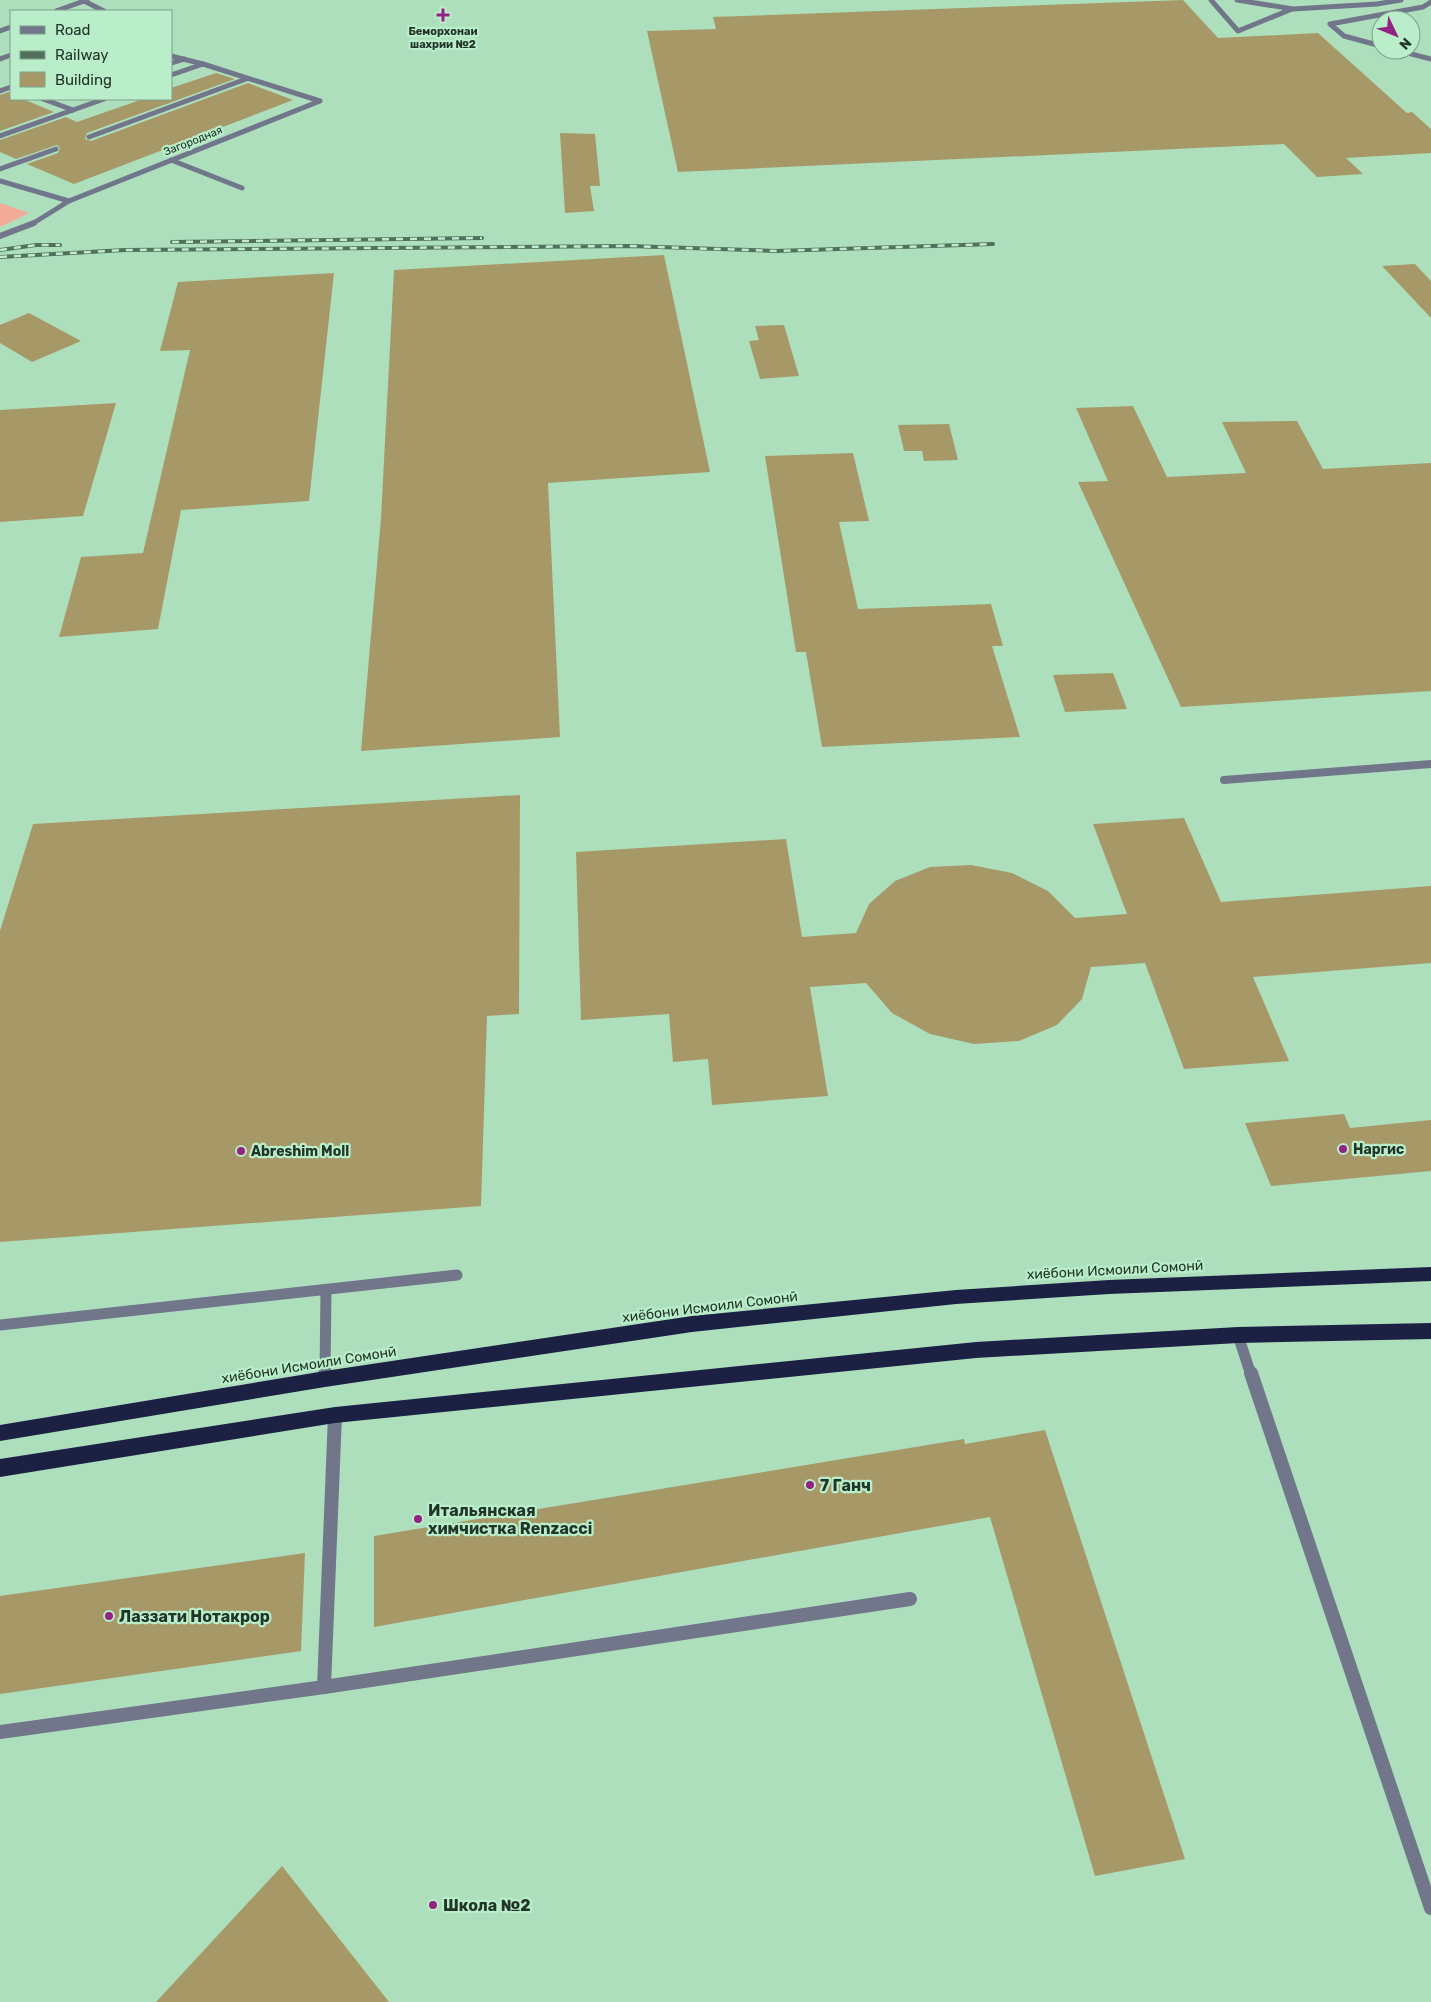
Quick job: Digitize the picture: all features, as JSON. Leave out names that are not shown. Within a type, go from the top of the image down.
[{"type":"highway","name":"хиёбони Исмоили Сомонӣ","points":[[0,1433],[325,1379],[692,1324],[956,1297],[1109,1287],[1431,1274]]},
{"type":"highway","points":[[0,1468],[335,1415],[976,1350],[1238,1335],[1431,1331]]},
{"type":"street","points":[[1211,0],[1238,31],[1293,9]]},
{"type":"street","points":[[1237,0],[1293,9],[1377,4],[1401,0]]},
{"type":"street","points":[[59,10],[86,1],[102,10]]},
{"type":"street","points":[[1407,10],[1423,7],[1431,2]]},
{"type":"street","points":[[1371,17],[1330,24],[1344,36],[1371,43]]},
{"type":"street","name":"Загородная","points":[[0,236],[49,217],[69,201],[320,102],[172,56]]},
{"type":"street","points":[[172,63],[184,59]]},
{"type":"street","points":[[172,75],[202,64]]},
{"type":"street","points":[[89,137],[246,79]]},
{"type":"street","points":[[46,100],[73,110]]},
{"type":"street","points":[[0,136],[101,100]]},
{"type":"street","points":[[0,169],[56,149]]},
{"type":"street","points":[[171,160],[242,188]]},
{"type":"street","points":[[0,181],[69,201]]},
{"type":"street","points":[[1224,780],[1431,764]]},
{"type":"street","points":[[0,1325],[457,1275]]},
{"type":"street","points":[[325,1379],[326,1290]]},
{"type":"street","points":[[1238,1335],[1431,1908]]},
{"type":"street","points":[[324,1687],[335,1415]]},
{"type":"street","points":[[0,1732],[324,1687],[910,1599]]},
{"type":"shaded area","points":[[0,203],[29,213],[0,227]]},
{"type":"building","points":[[1183,0],[1218,38],[1318,33],[1407,113],[1412,112],[1431,129],[1431,153],[1346,158],[1363,174],[1317,177],[1284,144],[678,172],[647,31],[716,29],[713,17]]},
{"type":"building","points":[[216,73],[235,79],[87,133],[85,139],[91,141],[248,83],[293,100],[74,184],[27,164],[58,153],[60,148],[57,145],[16,159],[0,152],[0,140],[66,117],[77,122],[140,100],[172,100],[172,88]]},
{"type":"building","points":[[9,92],[10,100],[25,100],[54,112],[0,131],[0,95]]},
{"type":"building","points":[[560,133],[595,134],[600,186],[590,186],[594,211],[565,213]]},
{"type":"building","points":[[664,255],[710,472],[548,483],[560,737],[361,751],[381,518],[394,270]]},
{"type":"building","points":[[1415,264],[1431,281],[1431,318],[1382,266]]},
{"type":"building","points":[[334,273],[309,501],[181,510],[158,629],[59,637],[81,557],[143,553],[190,350],[160,351],[178,282]]},
{"type":"building","points":[[29,313],[81,341],[32,362],[0,343],[0,325]]},
{"type":"building","points":[[784,325],[799,376],[760,379],[749,341],[759,340],[755,326]]},
{"type":"building","points":[[116,403],[83,516],[0,522],[0,410]]},
{"type":"building","points":[[1133,406],[1167,477],[1246,473],[1222,422],[1297,421],[1323,469],[1431,463],[1431,691],[1181,707],[1078,482],[1108,481],[1076,408]]},
{"type":"building","points":[[949,424],[958,460],[924,461],[922,451],[904,451],[898,425]]},
{"type":"building","points":[[853,453],[869,521],[839,522],[858,609],[991,604],[1003,646],[992,646],[1020,737],[822,747],[806,652],[796,652],[765,456]]},
{"type":"building","points":[[1113,673],[1127,709],[1065,712],[1053,675]]},
{"type":"building","points":[[520,795],[519,1014],[487,1016],[481,1206],[0,1242],[0,931],[33,824]]},
{"type":"building","points":[[1184,818],[1221,902],[1431,886],[1431,963],[1253,977],[1289,1061],[1184,1069],[1145,963],[1091,967],[1082,999],[1057,1025],[1019,1041],[974,1044],[930,1034],[892,1013],[866,983],[810,987],[828,1096],[712,1105],[708,1059],[673,1062],[669,1014],[581,1020],[576,852],[786,839],[802,937],[856,933],[869,904],[895,881],[930,867],[971,865],[1012,873],[1048,891],[1075,918],[1127,914],[1093,824]]},
{"type":"building","name":"Наргис","points":[[1344,1114],[1350,1128],[1431,1120],[1431,1171],[1271,1186],[1245,1123]]},
{"type":"building","points":[[1045,1430],[1185,1859],[1095,1876],[990,1517],[374,1627],[374,1536],[964,1439],[965,1444]]},
{"type":"building","points":[[305,1553],[301,1651],[0,1694],[0,1596]]},
{"type":"building","points":[[282,1866],[389,2002],[156,2002]]},
{"type":"railway","points":[[172,242],[482,238]]},
{"type":"railway","points":[[0,257],[125,250],[629,246],[776,251],[993,244]]},
{"type":"railway","points":[[0,250],[36,245],[60,245]]},
{"type":"place","name":"Беморхонаи шахрии №2","points":[[443,15]]},
{"type":"place","name":"Наргис","points":[[1343,1149]]},
{"type":"place","name":"Abreshim Moll","points":[[241,1151]]},
{"type":"place","name":"7 Ганч","points":[[810,1485]]},
{"type":"place","name":"Итальянская химчистка Renzacci","points":[[418,1519]]},
{"type":"place","name":"Лаззати Нотакрор","points":[[109,1616]]},
{"type":"place","name":"Школа №2","points":[[433,1905]]}]
